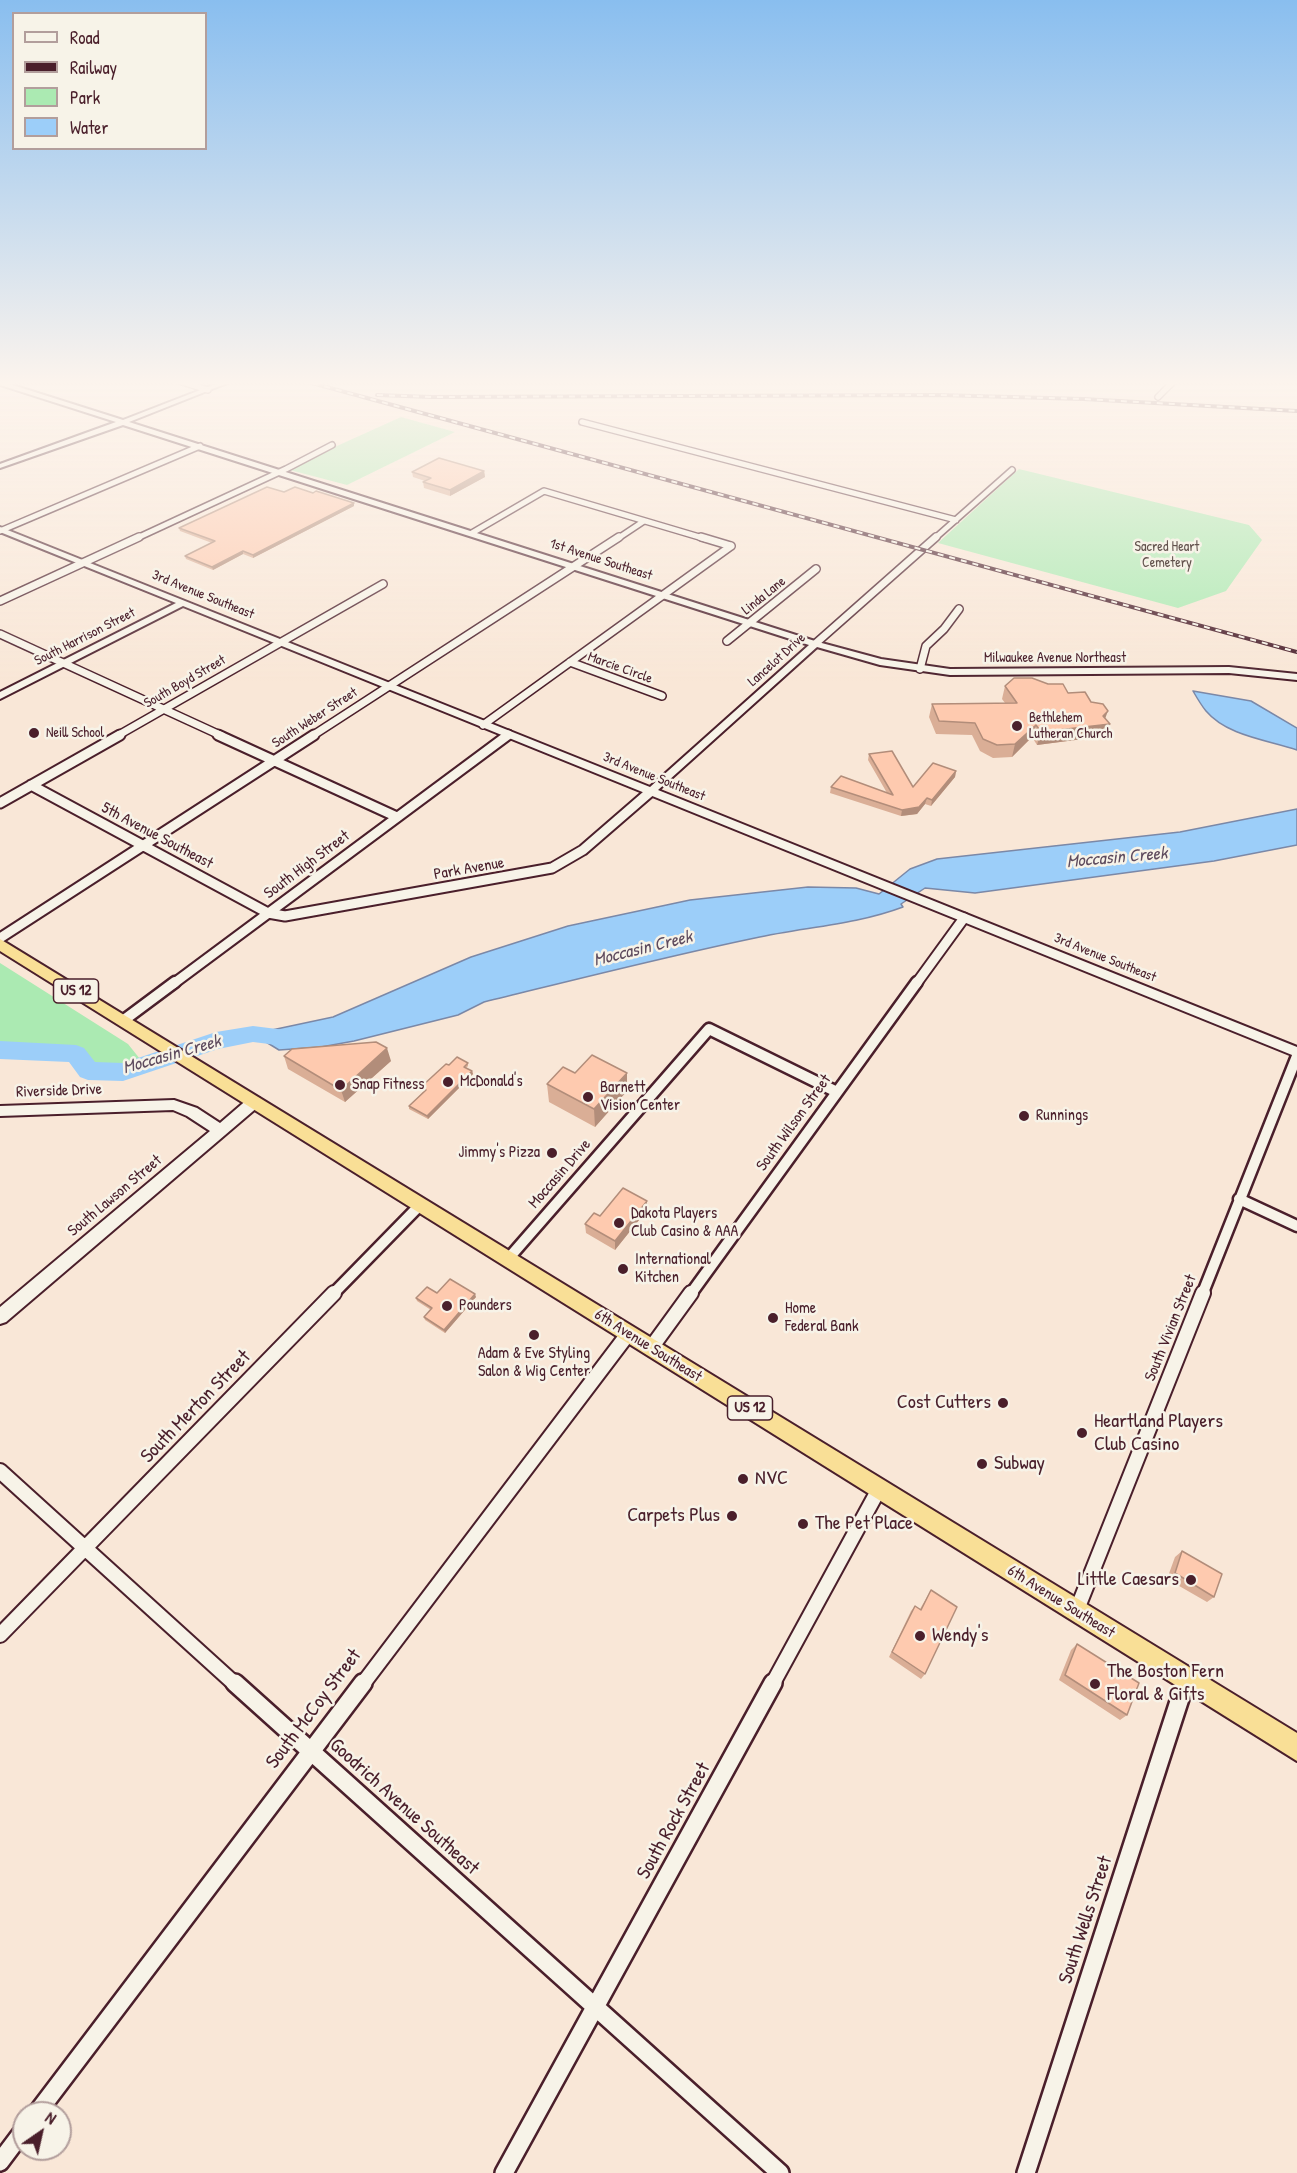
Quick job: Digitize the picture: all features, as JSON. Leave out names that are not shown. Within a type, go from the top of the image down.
[{"type":"highway","name":"6th Avenue Southeast","points":[[0,944],[1297,1748]]},
{"type":"street","points":[[0,530],[116,481]]},
{"type":"street","points":[[0,602],[260,481]]},
{"type":"street","name":"1st Avenue Southeast","points":[[310,481],[815,644]]},
{"type":"street","points":[[809,481],[956,520]]},
{"type":"street","name":"Lancelot Drive","points":[[650,792],[999,481]]},
{"type":"street","points":[[472,533],[544,491],[732,546],[483,725]]},
{"type":"street","name":"South Weber Street","points":[[0,938],[644,521]]},
{"type":"street","name":"3rd Avenue Southeast","points":[[0,530],[879,883],[1297,1054]]},
{"type":"street","name":"Linda Lane","points":[[727,641],[816,569]]},
{"type":"street","name":"South Boyd Street","points":[[0,803],[383,584]]},
{"type":"street","name":"South Harrison Street","points":[[0,696],[182,603]]},
{"type":"street","points":[[920,669],[926,646],[944,629],[959,609]]},
{"type":"street","points":[[0,634],[398,817]]},
{"type":"street","name":"Milwaukee Avenue Northeast","points":[[815,644],[880,662],[920,669],[989,673],[1229,670],[1297,677]]},
{"type":"street","name":"Marcie Circle","points":[[570,662],[662,696]]},
{"type":"street","name":"South High Street","points":[[124,1020],[508,735]]},
{"type":"street","name":"5th Avenue Southeast","points":[[31,785],[268,913]]},
{"type":"street","name":"Park Avenue","points":[[268,913],[285,916],[298,914],[552,868],[568,862],[584,850],[650,792]]},
{"type":"street","name":"South Wilson Street","points":[[651,1348],[964,918]]},
{"type":"street","name":"Moccasin Drive","points":[[508,1259],[709,1029],[837,1092]]},
{"type":"street","name":"South Vivian Street","points":[[1076,1612],[1297,1054]]},
{"type":"street","name":"South Lawson Street","points":[[0,1317],[254,1102]]},
{"type":"street","name":"Riverside Drive","points":[[0,1111],[174,1105],[192,1112],[220,1130]]},
{"type":"street","points":[[1239,1199],[1297,1226]]},
{"type":"street","name":"South Merton Street","points":[[0,1635],[420,1205]]},
{"type":"street","name":"South McCoy Street","points":[[46,2101],[628,1334]]},
{"type":"street","name":"Goodrich Avenue Southeast","points":[[0,1471],[595,2009],[780,2173]]},
{"type":"street","name":"South Rock Street","points":[[504,2173],[879,1489]]},
{"type":"street","name":"South Wells Street","points":[[1026,2173],[1186,1680]]},
{"type":"street","points":[[0,2162],[12,2146]]},
{"type":"green space","points":[[333,481],[354,481],[347,485]]},
{"type":"green space","name":"Sacred Heart Cemetery","points":[[1005,481],[1070,481],[1249,525],[1262,540],[1226,591],[1178,608],[938,543]]},
{"type":"green space","points":[[0,963],[128,1044],[144,1064],[123,1072],[88,1071],[76,1054],[0,1050]]},
{"type":"water","points":[[1193,691],[1251,701],[1297,728],[1297,750],[1236,732],[1225,726],[1206,711]]},
{"type":"water","points":[[1297,809],[1297,845],[1214,861],[975,893],[925,888],[901,904],[903,907],[867,918],[774,934],[653,961],[484,1002],[458,1015],[321,1047],[279,1050],[253,1034],[333,1017],[471,957],[568,926],[690,900],[808,887],[856,888],[879,894],[910,869],[937,859],[1180,832]]},
{"type":"building","points":[[424,481],[465,481],[450,490]]},
{"type":"building","points":[[267,487],[284,492],[295,487],[354,503],[253,555],[243,551],[212,567],[185,556],[215,541],[179,528]]},
{"type":"building","name":"Bethlehem Lutheran Church","points":[[1014,678],[1032,678],[1048,684],[1063,684],[1068,693],[1085,692],[1091,702],[1103,704],[1108,711],[1103,716],[1110,724],[1041,732],[1036,725],[1015,744],[997,745],[983,739],[975,723],[939,721],[932,704],[1017,703],[1005,686]]},
{"type":"building","points":[[892,751],[913,787],[933,763],[956,771],[932,800],[927,798],[919,807],[902,810],[831,787],[841,776],[893,795],[869,754]]},
{"type":"building","points":[[376,1042],[387,1048],[341,1090],[284,1056],[292,1049]]},
{"type":"building","points":[[592,1055],[627,1073],[594,1109],[547,1084],[563,1067],[575,1073]]},
{"type":"building","name":"McDonald's","points":[[457,1057],[468,1063],[464,1067],[472,1071],[427,1116],[409,1106],[426,1090],[421,1087]]},
{"type":"building","name":"Dakota Players Club Casino & AAA","points":[[623,1188],[647,1201],[615,1241],[585,1224],[594,1213],[600,1216]]},
{"type":"building","name":"Pounders","points":[[450,1279],[475,1294],[444,1330],[424,1317],[432,1308],[416,1298],[427,1287],[437,1293]]},
{"type":"building","points":[[1182,1551],[1222,1574],[1214,1597],[1175,1573]]},
{"type":"building","name":"Wendy's","points":[[931,1590],[957,1607],[925,1674],[892,1652],[915,1606],[921,1610]]},
{"type":"building","name":"The Boston Fern Floral & Gifts","points":[[1077,1644],[1139,1683],[1127,1715],[1065,1675]]},
{"type":"waterway","name":"Moccasin Creek","points":[[0,1050],[76,1054],[88,1071],[123,1072],[216,1041],[253,1034],[285,1037]]},
{"type":"railway","points":[[672,481],[1297,652]]},
{"type":"place","name":"Bethlehem Lutheran Church","points":[[1017,726]]},
{"type":"place","name":"Neill School","points":[[34,733]]},
{"type":"place","name":"McDonald's","points":[[448,1082]]},
{"type":"place","name":"Snap Fitness","points":[[340,1085]]},
{"type":"place","name":"Barnett Vision Center","points":[[588,1097]]},
{"type":"place","name":"Runnings","points":[[1024,1116]]},
{"type":"place","name":"Jimmy's Pizza","points":[[552,1153]]},
{"type":"place","name":"Dakota Players Club Casino & AAA","points":[[619,1223]]},
{"type":"place","name":"International Kitchen","points":[[623,1269]]},
{"type":"place","name":"Pounders","points":[[447,1306]]},
{"type":"place","name":"Home Federal Bank","points":[[773,1318]]},
{"type":"place","name":"Adam & Eve Styling Salon & Wig Center","points":[[534,1335]]},
{"type":"place","name":"Cost Cutters","points":[[1003,1403]]},
{"type":"place","name":"Heartland Players Club Casino","points":[[1082,1433]]},
{"type":"place","name":"Subway","points":[[982,1464]]},
{"type":"place","name":"NVC","points":[[743,1479]]},
{"type":"place","name":"Carpets Plus","points":[[732,1516]]},
{"type":"place","name":"The Pet Place","points":[[803,1524]]},
{"type":"place","name":"Little Caesars","points":[[1191,1580]]},
{"type":"place","name":"Wendy's","points":[[920,1636]]},
{"type":"place","name":"The Boston Fern Floral & Gifts","points":[[1095,1684]]}]
